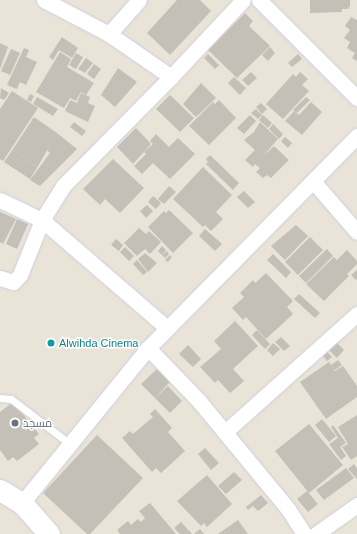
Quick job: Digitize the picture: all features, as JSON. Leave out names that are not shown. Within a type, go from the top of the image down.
[{"type":"main road","points":[[0,490],[22,503],[50,534]]},
{"type":"street","points":[[44,0],[109,34],[171,77]]},
{"type":"street","points":[[109,34],[139,0]]},
{"type":"street","points":[[0,278],[13,282],[20,275],[42,220],[63,186],[171,77],[243,0]]},
{"type":"street","points":[[259,0],[357,98]]},
{"type":"street","points":[[22,503],[148,348],[357,136]]},
{"type":"street","points":[[313,181],[357,232]]},
{"type":"street","points":[[0,200],[42,220],[167,328]]},
{"type":"street","points":[[225,432],[357,314]]},
{"type":"street","points":[[148,348],[199,401],[288,509],[304,534]]},
{"type":"street","points":[[316,534],[357,505]]},
{"type":"lane","points":[[0,398],[11,399],[70,444]]},
{"type":"building","points":[[177,0],[200,0],[211,11],[170,55],[147,33]]},
{"type":"building","points":[[310,0],[350,0],[350,6],[348,9],[342,9],[342,12],[310,13]]},
{"type":"building","points":[[245,13],[253,21],[249,26],[270,46],[237,78],[208,50]]},
{"type":"building","points":[[351,17],[357,20],[357,61],[352,58],[355,53],[347,48],[350,42],[344,38],[350,30],[345,26]]},
{"type":"building","points":[[62,37],[78,48],[72,58],[59,50],[53,60],[49,57]]},
{"type":"building","points":[[0,43],[8,47],[0,69]]},
{"type":"building","points":[[270,47],[275,53],[268,61],[262,55]]},
{"type":"building","points":[[24,48],[29,50],[26,57],[37,62],[26,85],[20,82],[17,89],[7,85]]},
{"type":"building","points":[[11,49],[20,53],[10,75],[1,71]]},
{"type":"building","points":[[60,52],[71,59],[67,67],[94,83],[86,95],[81,92],[76,101],[70,98],[64,108],[36,92]]},
{"type":"building","points":[[76,53],[83,57],[76,69],[69,65]]},
{"type":"building","points":[[208,54],[219,65],[215,69],[204,58]]},
{"type":"building","points":[[298,54],[302,59],[292,67],[288,63]]},
{"type":"building","points":[[86,58],[93,63],[85,73],[78,69]]},
{"type":"building","points":[[94,64],[101,69],[94,79],[87,74]]},
{"type":"building","points":[[118,68],[137,82],[115,107],[101,95]]},
{"type":"building","points":[[251,72],[257,78],[248,86],[242,80]]},
{"type":"building","points":[[300,72],[308,79],[302,85],[309,91],[283,119],[266,104],[293,74],[296,77]]},
{"type":"building","points":[[234,77],[246,88],[240,95],[228,83]]},
{"type":"building","points":[[201,83],[216,98],[196,117],[183,104]]},
{"type":"building","points":[[1,88],[9,93],[4,100],[0,98]]},
{"type":"building","points":[[12,91],[38,108],[3,161],[0,159],[0,109]]},
{"type":"building","points":[[81,93],[90,97],[88,103],[95,106],[88,122],[65,111],[70,100],[77,103]]},
{"type":"building","points":[[30,94],[34,96],[31,102],[27,100]]},
{"type":"building","points":[[170,95],[194,118],[180,132],[156,109]]},
{"type":"building","points":[[37,97],[58,109],[53,116],[33,104]]},
{"type":"building","points":[[306,97],[310,100],[297,113],[293,110]]},
{"type":"building","points":[[219,100],[236,118],[209,145],[189,126],[213,102],[215,104]]},
{"type":"building","points":[[311,102],[322,112],[302,135],[285,121],[294,111],[299,115]]},
{"type":"building","points":[[261,103],[267,109],[262,114],[256,107]]},
{"type":"building","points":[[256,109],[262,115],[258,119],[251,113]]},
{"type":"building","points":[[250,115],[256,121],[244,134],[237,128]]},
{"type":"building","points":[[263,115],[272,123],[268,128],[259,120]]},
{"type":"building","points":[[34,117],[57,133],[37,168],[13,149]]},
{"type":"building","points":[[74,122],[86,131],[82,136],[70,127]]},
{"type":"building","points":[[260,122],[278,139],[262,157],[274,146],[289,160],[271,178],[267,175],[263,178],[256,172],[260,168],[255,164],[253,167],[245,160],[255,150],[244,140],[254,132]]},
{"type":"building","points":[[273,124],[283,134],[279,139],[269,129]]},
{"type":"building","points":[[136,128],[151,144],[133,164],[117,147]]},
{"type":"building","points":[[57,133],[77,149],[40,186],[30,180],[50,153],[47,150]]},
{"type":"building","points":[[156,134],[169,147],[178,138],[195,154],[170,179],[153,163],[142,174],[134,166],[146,154],[144,152],[153,144],[150,141]]},
{"type":"building","points":[[285,137],[292,143],[288,148],[281,141]]},
{"type":"building","points":[[13,149],[37,168],[30,179],[4,162]]},
{"type":"building","points":[[210,155],[239,183],[233,190],[206,164],[208,162],[206,159]]},
{"type":"building","points":[[113,159],[144,188],[120,213],[105,199],[100,205],[83,189]]},
{"type":"building","points":[[203,167],[232,195],[216,212],[223,219],[211,231],[205,225],[203,227],[173,199]]},
{"type":"building","points":[[169,186],[176,192],[164,204],[158,199]]},
{"type":"building","points":[[244,191],[255,202],[248,208],[237,197]]},
{"type":"building","points":[[153,196],[161,203],[156,209],[148,202]]},
{"type":"building","points":[[147,205],[153,211],[146,218],[140,211]]},
{"type":"building","points":[[169,210],[193,233],[173,253],[148,227],[164,211],[166,213]]},
{"type":"building","points":[[0,212],[16,219],[3,244],[0,242]]},
{"type":"building","points":[[17,219],[28,224],[17,249],[6,244]]},
{"type":"building","points":[[296,225],[308,236],[285,260],[271,246]]},
{"type":"building","points":[[139,228],[146,234],[149,231],[161,242],[150,254],[145,249],[137,256],[124,243]]},
{"type":"building","points":[[205,229],[222,244],[215,251],[199,236]]},
{"type":"building","points":[[310,237],[323,250],[298,275],[285,262]]},
{"type":"building","points":[[116,239],[123,245],[119,251],[111,245]]},
{"type":"building","points":[[162,246],[166,250],[162,255],[158,251]]},
{"type":"building","points":[[125,247],[134,256],[129,261],[120,252]]},
{"type":"building","points":[[327,249],[333,256],[306,283],[299,276]]},
{"type":"building","points":[[347,250],[357,261],[357,264],[347,274],[349,276],[324,301],[306,284],[334,257],[337,260]]},
{"type":"building","points":[[167,251],[169,254],[165,258],[162,255]]},
{"type":"building","points":[[145,253],[157,263],[148,272],[138,259]]},
{"type":"building","points":[[273,254],[291,272],[286,278],[267,260]]},
{"type":"building","points":[[170,255],[172,257],[168,262],[165,260]]},
{"type":"building","points":[[137,260],[147,272],[143,275],[133,264]]},
{"type":"building","points":[[357,270],[357,279],[356,280],[351,275]]},
{"type":"building","points":[[266,273],[293,301],[287,307],[293,314],[266,339],[246,317],[243,320],[232,308],[244,297],[240,293],[253,280],[255,283]]},
{"type":"building","points":[[299,294],[320,313],[315,318],[294,299]]},
{"type":"building","points":[[235,321],[258,346],[233,369],[244,381],[230,393],[218,380],[215,383],[200,367],[221,349],[214,341]]},
{"type":"building","points":[[257,330],[270,344],[265,349],[252,335]]},
{"type":"building","points":[[281,337],[290,346],[284,351],[275,342]]},
{"type":"building","points":[[334,340],[344,350],[337,358],[327,348]]},
{"type":"building","points":[[273,343],[280,349],[273,356],[267,350]]},
{"type":"building","points":[[188,345],[201,359],[193,367],[179,354]]},
{"type":"building","points":[[327,352],[332,357],[327,361],[323,356]]},
{"type":"building","points":[[338,360],[342,365],[335,370],[332,367],[335,371],[343,366],[357,386],[357,397],[326,419],[300,382],[329,362],[331,365]]},
{"type":"building","points":[[157,369],[170,382],[155,398],[141,384]]},
{"type":"building","points":[[168,386],[182,401],[170,413],[155,398]]},
{"type":"building","name":"مسجد","points":[[13,402],[39,434],[34,438],[39,444],[17,461],[13,457],[8,461],[0,450],[0,412]]},
{"type":"building","points":[[155,409],[172,428],[168,432],[185,451],[161,473],[156,468],[152,472],[122,438],[130,431],[133,434],[153,417],[150,414]]},
{"type":"building","points":[[357,415],[357,456],[351,460],[342,447],[348,444],[338,427]]},
{"type":"building","points":[[322,419],[336,436],[329,442],[315,425]]},
{"type":"building","points":[[309,424],[343,465],[309,493],[275,451]]},
{"type":"building","points":[[333,425],[346,443],[340,447],[346,456],[341,460],[329,444],[338,438],[331,427]]},
{"type":"building","points":[[97,435],[143,478],[90,534],[87,534],[43,493]]},
{"type":"building","points":[[205,448],[219,463],[211,470],[198,454]]},
{"type":"building","points":[[354,464],[357,468],[357,479],[348,469]]},
{"type":"building","points":[[346,468],[354,478],[324,500],[316,490]]},
{"type":"building","points":[[234,472],[242,480],[226,494],[218,486]]},
{"type":"building","points":[[207,475],[232,504],[207,527],[204,523],[201,526],[177,501]]},
{"type":"building","points":[[307,491],[318,504],[308,512],[297,499]]},
{"type":"building","points":[[261,495],[268,503],[258,511],[253,506],[248,510],[246,507]]},
{"type":"building","points":[[150,503],[176,534],[120,534],[117,530],[128,521],[131,525],[138,519],[141,522],[145,518],[139,511]]},
{"type":"building","points":[[238,520],[248,534],[218,534]]},
{"type":"building","points":[[181,522],[192,534],[180,534],[174,528]]},
{"type":"building","points":[[200,529],[204,534],[194,534]]},
{"type":"place","name":"Alwihda Cinema","points":[[51,343]]},
{"type":"place","name":"مسجد","points":[[15,423]]}]
